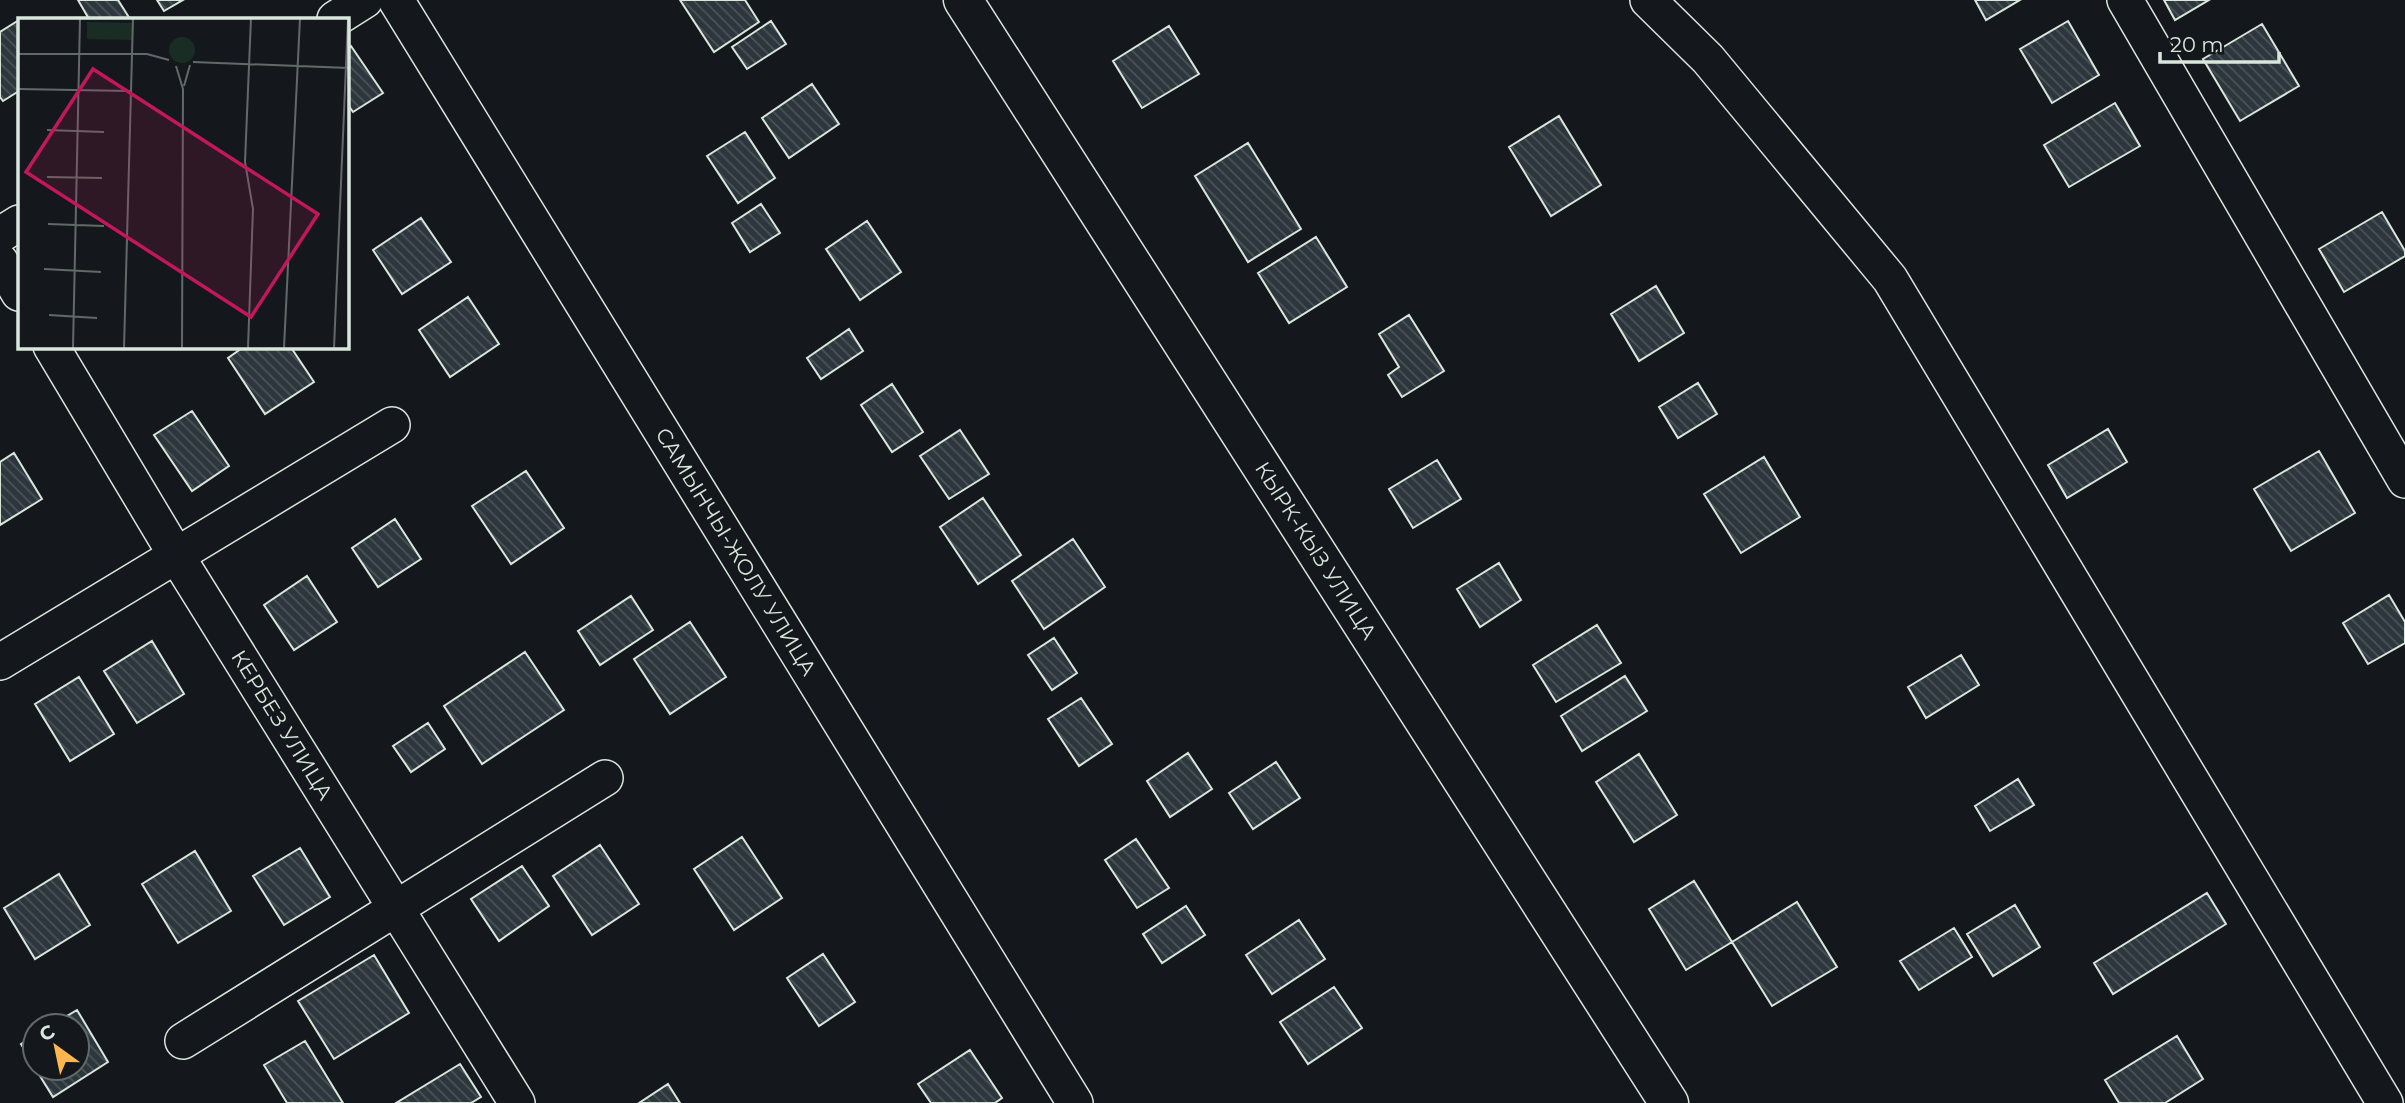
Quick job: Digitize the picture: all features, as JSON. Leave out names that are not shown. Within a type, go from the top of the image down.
[{"type":"street","points":[[337,18],[365,0]]},
{"type":"street","name":"САМЫНЧЫ-ЖОЛУ УЛИЦА","points":[[396,0],[1075,1103]]},
{"type":"street","name":"КЫРК-КЫЗ УЛИЦА","points":[[963,0],[1669,1103]]},
{"type":"street","points":[[1648,0],[1708,59],[1890,278],[2385,1103]]},
{"type":"street","points":[[2125,0],[2405,480]]},
{"type":"street","points":[[0,235],[18,224]]},
{"type":"street","points":[[0,261],[18,291]]},
{"type":"street","name":"КЕРБЕЗ УЛИЦА","points":[[52,348],[176,555],[517,1103]]},
{"type":"street","points":[[0,662],[392,425]]},
{"type":"street","points":[[183,1041],[605,778]]},
{"type":"building","points":[[78,0],[118,0],[129,18],[88,18]]},
{"type":"building","points":[[157,0],[183,0],[164,11]]},
{"type":"building","points":[[680,0],[745,0],[759,22],[714,52]]},
{"type":"building","points":[[1975,0],[2020,0],[1986,20]]},
{"type":"building","points":[[2164,0],[2209,0],[2175,20]]},
{"type":"building","points":[[18,21],[18,92],[3,101],[0,97],[0,32]]},
{"type":"building","points":[[771,21],[786,44],[747,69],[732,47]]},
{"type":"building","points":[[2068,21],[2099,75],[2052,103],[2020,49]]},
{"type":"building","points":[[2262,24],[2299,86],[2240,121],[2203,59]]},
{"type":"building","points":[[1169,26],[1199,74],[1142,108],[1113,61]]},
{"type":"building","points":[[351,46],[383,93],[353,112],[348,105],[348,48]]},
{"type":"building","points":[[812,84],[839,124],[789,158],[762,118]]},
{"type":"building","points":[[2115,103],[2140,146],[2069,187],[2044,145]]},
{"type":"building","points":[[1559,116],[1601,185],[1551,216],[1509,147]]},
{"type":"building","points":[[745,132],[775,178],[738,203],[707,156]]},
{"type":"building","points":[[1248,143],[1301,229],[1248,262],[1195,176]]},
{"type":"building","points":[[761,204],[780,233],[750,252],[732,223]]},
{"type":"building","points":[[2382,212],[2405,251],[2405,256],[2344,292],[2319,249]]},
{"type":"building","points":[[421,218],[451,262],[402,294],[373,250]]},
{"type":"building","points":[[867,221],[901,272],[860,300],[826,249]]},
{"type":"building","points":[[1316,237],[1347,287],[1289,323],[1258,273]]},
{"type":"building","points":[[1656,286],[1684,333],[1639,361],[1611,314]]},
{"type":"building","points":[[468,297],[499,344],[450,377],[419,330]]},
{"type":"building","points":[[1409,315],[1444,371],[1402,397],[1388,375],[1399,367],[1379,334]]},
{"type":"building","points":[[849,329],[863,351],[821,379],[807,358]]},
{"type":"building","points":[[242,348],[291,348],[314,382],[265,414],[228,358]]},
{"type":"building","points":[[1698,383],[1717,414],[1678,438],[1659,407]]},
{"type":"building","points":[[892,384],[923,432],[892,452],[861,405]]},
{"type":"building","points":[[192,411],[229,466],[192,491],[154,435]]},
{"type":"building","points":[[2108,429],[2127,462],[2067,498],[2048,465]]},
{"type":"building","points":[[960,430],[989,474],[949,499],[920,456]]},
{"type":"building","points":[[2319,451],[2355,513],[2291,551],[2254,489]]},
{"type":"building","points":[[14,453],[42,499],[0,525],[0,462]]},
{"type":"building","points":[[1764,457],[1800,517],[1741,553],[1704,494]]},
{"type":"building","points":[[1437,460],[1461,499],[1413,528],[1389,489]]},
{"type":"building","points":[[526,471],[564,528],[511,564],[472,506]]},
{"type":"building","points":[[983,498],[1021,555],[978,584],[940,527]]},
{"type":"building","points":[[395,519],[421,559],[378,587],[352,548]]},
{"type":"building","points":[[1073,539],[1105,587],[1044,629],[1012,581]]},
{"type":"building","points":[[1499,563],[1521,600],[1480,627],[1457,589]]},
{"type":"building","points":[[307,576],[337,622],[294,650],[264,605]]},
{"type":"building","points":[[2389,595],[2405,622],[2405,643],[2368,664],[2343,623]]},
{"type":"building","points":[[631,596],[653,630],[600,665],[578,631]]},
{"type":"building","points":[[690,622],[726,677],[670,714],[634,659]]},
{"type":"building","points":[[1597,625],[1621,663],[1556,702],[1533,665]]},
{"type":"building","points":[[1054,638],[1077,673],[1052,690],[1028,655]]},
{"type":"building","points":[[152,641],[184,694],[137,723],[104,671]]},
{"type":"building","points":[[525,652],[564,710],[482,764],[444,706]]},
{"type":"building","points":[[1961,655],[1979,685],[1926,718],[1908,687]]},
{"type":"building","points":[[1625,676],[1647,711],[1582,751],[1561,716]]},
{"type":"building","points":[[79,677],[114,734],[70,761],[35,704]]},
{"type":"building","points":[[1081,698],[1112,744],[1079,766],[1048,719]]},
{"type":"building","points":[[428,723],[445,749],[411,772],[393,746]]},
{"type":"building","points":[[1188,753],[1212,789],[1170,817],[1147,781]]},
{"type":"building","points":[[1639,754],[1677,815],[1634,842],[1596,782]]},
{"type":"building","points":[[1276,762],[1300,798],[1253,829],[1229,793]]},
{"type":"building","points":[[2018,779],[2034,805],[1990,831],[1975,806]]},
{"type":"building","points":[[742,837],[782,898],[734,930],[694,869]]},
{"type":"building","points":[[1136,839],[1169,888],[1137,908],[1105,860]]},
{"type":"building","points":[[600,845],[639,904],[592,935],[553,876]]},
{"type":"building","points":[[300,848],[330,897],[284,925],[253,876]]},
{"type":"building","points":[[195,851],[231,911],[178,943],[142,884]]},
{"type":"building","points":[[522,866],[549,906],[499,941],[471,899]]},
{"type":"building","points":[[59,874],[90,925],[35,959],[4,908]]},
{"type":"building","points":[[1694,881],[1732,942],[1686,970],[1649,909]]},
{"type":"building","points":[[2207,893],[2226,924],[2113,994],[2094,963]]},
{"type":"building","points":[[1797,902],[1837,967],[1772,1006],[1732,942]]},
{"type":"building","points":[[2015,905],[2040,947],[1993,976],[1967,934]]},
{"type":"building","points":[[1186,906],[1205,935],[1162,963],[1143,934]]},
{"type":"building","points":[[1299,920],[1325,959],[1272,994],[1246,955]]},
{"type":"building","points":[[1954,928],[1972,957],[1919,990],[1900,961]]},
{"type":"building","points":[[823,954],[855,1002],[819,1026],[787,978]]},
{"type":"building","points":[[374,955],[409,1013],[334,1059],[298,1001]]},
{"type":"building","points":[[1334,987],[1362,1028],[1308,1064],[1280,1022]]},
{"type":"building","points":[[91,1033],[108,1062],[91,1073]]},
{"type":"building","points":[[2177,1036],[2203,1079],[2165,1103],[2119,1103],[2105,1080]]},
{"type":"building","points":[[305,1041],[343,1103],[287,1103],[264,1065]]},
{"type":"building","points":[[970,1050],[1002,1098],[995,1103],[931,1103],[918,1084]]},
{"type":"building","points":[[460,1064],[481,1097],[471,1103],[396,1103]]},
{"type":"building","points":[[44,1082],[77,1082],[53,1097]]},
{"type":"building","points":[[668,1084],[680,1103],[639,1103]]}]
